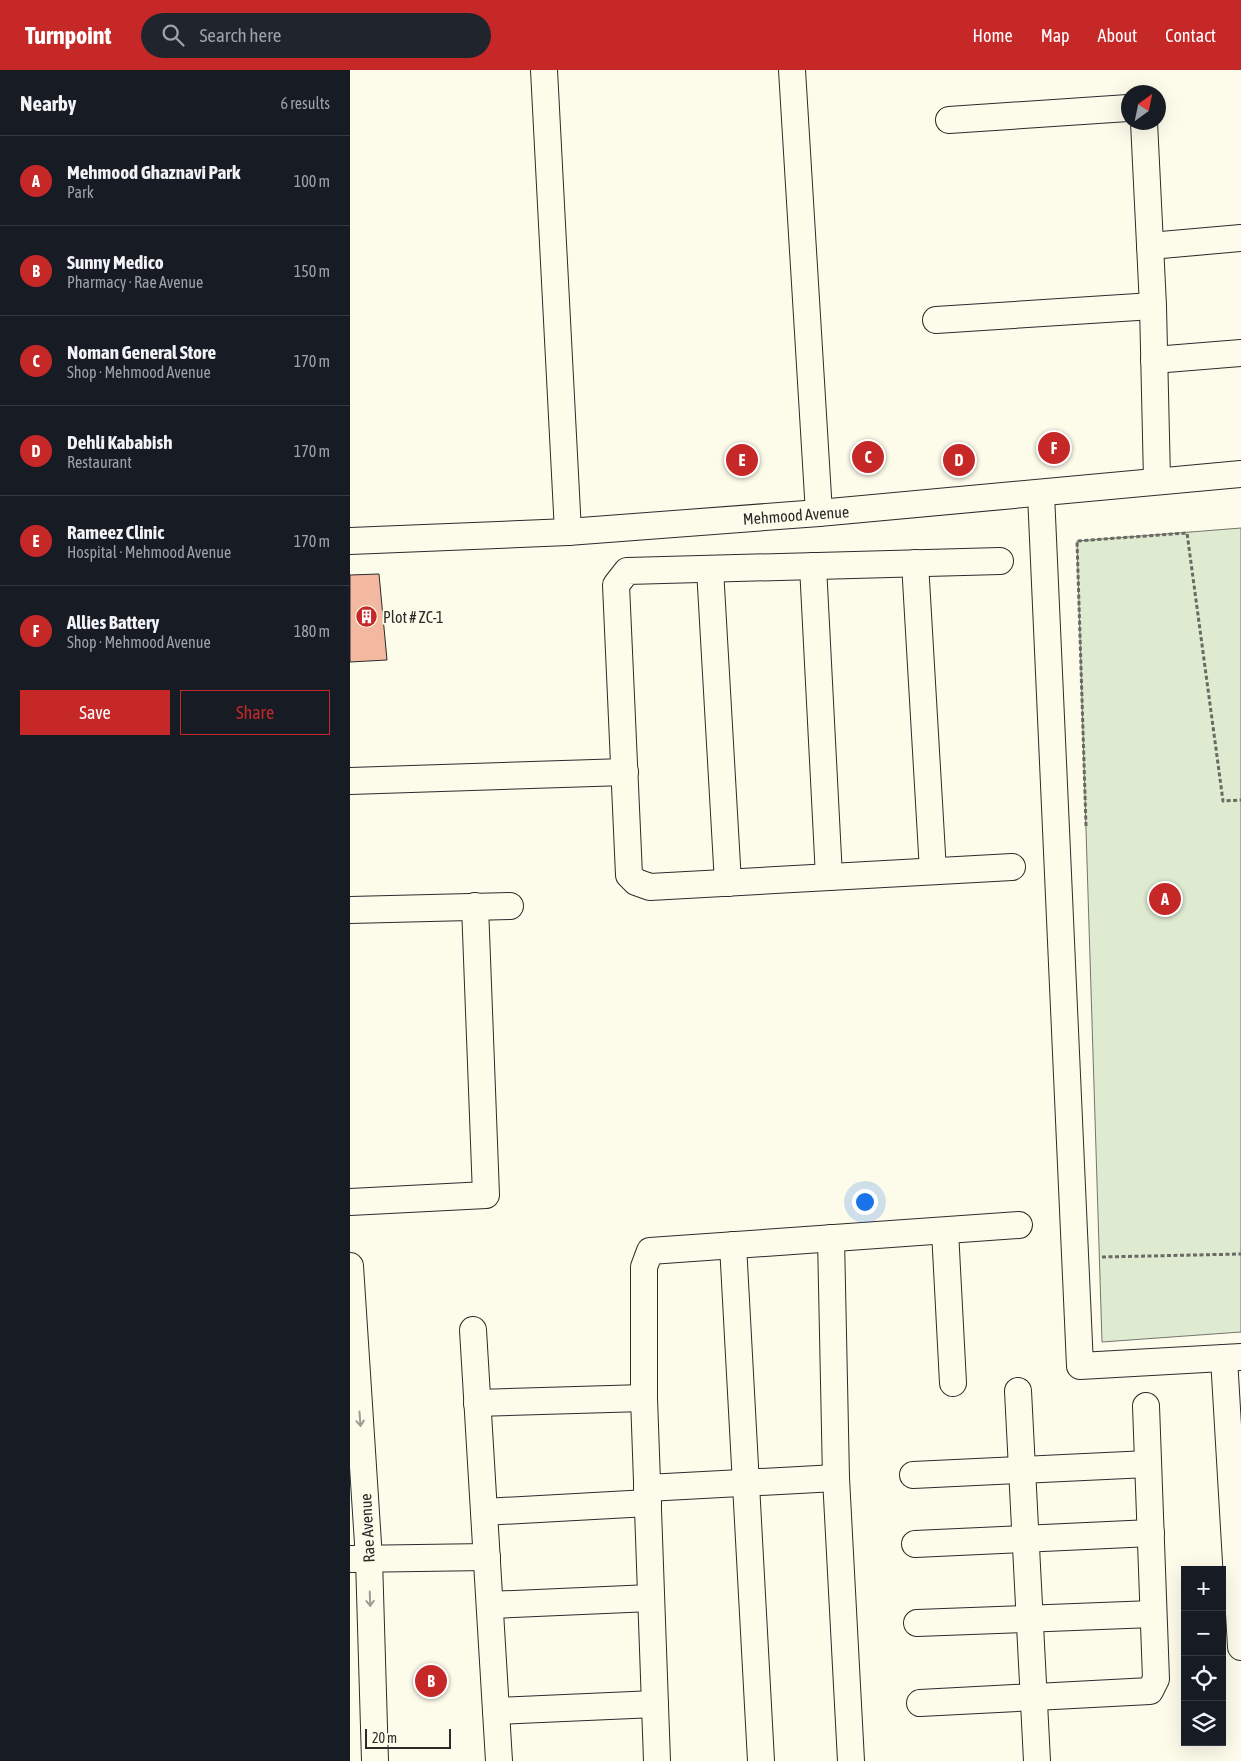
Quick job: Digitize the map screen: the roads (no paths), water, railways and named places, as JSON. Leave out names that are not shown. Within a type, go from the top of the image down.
[{"type":"street","points":[[544,70],[568,532]]},
{"type":"street","points":[[792,70],[819,513]]},
{"type":"street","points":[[949,120],[1121,108]]},
{"type":"street","points":[[1144,130],[1153,306],[1157,480]]},
{"type":"street","points":[[1150,246],[1241,238]]},
{"type":"street","points":[[936,320],[1153,306]]},
{"type":"street","points":[[1154,360],[1241,352]]},
{"type":"street","name":"Mehmood Avenue","points":[[350,541],[568,532],[1041,494],[1157,480],[1241,474]]},
{"type":"street","points":[[1041,494],[1080,1366],[1233,1357],[1241,1647]]},
{"type":"street","points":[[1000,561],[627,571],[616,584],[629,875],[636,882],[650,888],[1012,867]]},
{"type":"street","points":[[915,563],[933,871]]},
{"type":"street","points":[[813,566],[829,877]]},
{"type":"street","points":[[710,569],[728,883]]},
{"type":"street","points":[[350,781],[625,772]]},
{"type":"street","points":[[350,1202],[486,1195],[475,906]]},
{"type":"street","points":[[350,910],[510,906]]},
{"type":"street","points":[[657,1761],[644,1398],[644,1267],[650,1251],[1019,1225]]},
{"type":"street","points":[[945,1230],[953,1383]]},
{"type":"street","points":[[830,1238],[836,1478],[851,1761]]},
{"type":"street","points":[[733,1245],[761,1761]]},
{"type":"street","name":"Rae Avenue","points":[[350,1266],[359,1559],[375,1761]]},
{"type":"street","points":[[473,1330],[499,1761]]},
{"type":"street","points":[[1018,1390],[1037,1761]]},
{"type":"street","points":[[477,1403],[644,1398]]},
{"type":"street","points":[[920,1703],[1150,1691],[1156,1679],[1146,1406]]},
{"type":"street","points":[[913,1476],[1148,1464]]},
{"type":"street","points":[[484,1512],[647,1496],[745,1483],[836,1478]]},
{"type":"street","points":[[915,1544],[1151,1534]]},
{"type":"street","points":[[359,1559],[487,1557]]},
{"type":"street","points":[[490,1605],[651,1598]]},
{"type":"street","points":[[917,1623],[1153,1614]]},
{"type":"street","points":[[496,1711],[655,1704]]},
{"type":"place","name":"Allies Battery","points":[[1054,448]]},
{"type":"place","name":"Noman General Store","points":[[868,457]]},
{"type":"place","name":"Rameez Clinic","points":[[742,460]]},
{"type":"place","name":"Dehli Kababish","points":[[959,460]]},
{"type":"place","name":"Plot # ZC-1","points":[[367,617]]},
{"type":"place","name":"Mehmood Ghaznavi Park","points":[[1165,899]]},
{"type":"place","name":"Sunny Medico","points":[[431,1681]]}]
